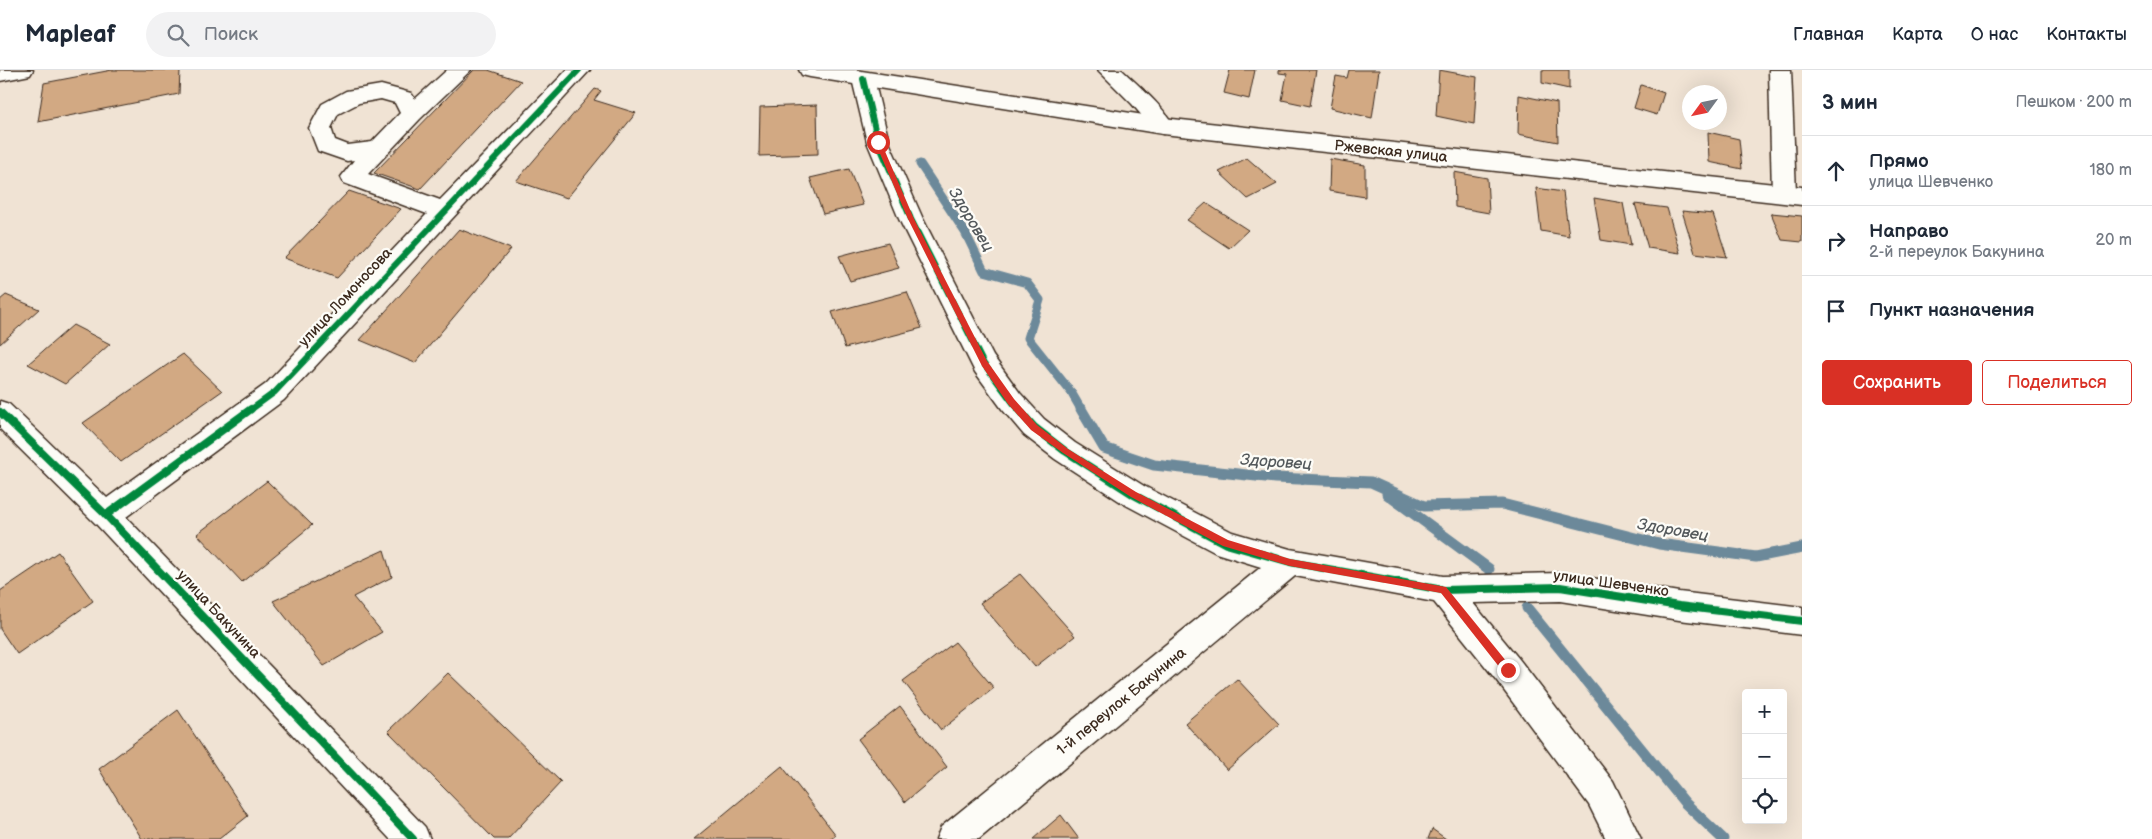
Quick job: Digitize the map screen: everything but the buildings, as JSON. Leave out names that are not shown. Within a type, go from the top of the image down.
[{"type":"street","points":[[0,74],[22,70]]},
{"type":"street","points":[[444,211],[352,177],[412,114],[460,70]]},
{"type":"street","name":"улица Ломоносова","points":[[106,515],[275,392],[579,70]]},
{"type":"street","name":"Ржевская улица","points":[[810,70],[1163,126],[1793,194]]},
{"type":"street","name":"Ржевская улица","points":[[926,70],[980,96]]},
{"type":"street","points":[[1109,70],[1140,99],[1163,126]]},
{"type":"street","points":[[1780,70],[1793,194]]},
{"type":"street","name":"улица Шевченко","points":[[863,79],[878,142],[911,219],[984,364],[1011,401],[1034,427],[1065,451],[1134,495],[1226,544],[1290,562],[1443,590],[1560,587],[1679,606],[1802,621]]},
{"type":"street","points":[[376,150],[347,153],[326,145],[320,128],[330,110],[354,96],[381,92],[403,98],[412,114]]},
{"type":"street","name":"улица Бакунина","points":[[0,412],[106,515],[413,839]]},
{"type":"street","name":"1-й переулок Бакунина","points":[[953,839],[1290,562]]},
{"type":"street","points":[[1443,590],[1508,670],[1601,793],[1624,839]]},
{"type":"waterway","name":"Здоровец","points":[[920,164],[965,232],[984,271],[1027,283],[1040,300],[1028,338],[1071,392],[1082,411]]},
{"type":"waterway","name":"Здоровец","points":[[1081,409],[1104,448],[1154,465],[1275,478],[1371,482],[1424,506],[1502,504],[1659,544],[1756,557],[1802,548]]},
{"type":"waterway","points":[[1387,494],[1489,569]]},
{"type":"waterway","points":[[1527,608],[1685,803],[1723,839]]},
{"type":"cycle path","points":[[106,515],[275,392],[579,70]]},
{"type":"cycle path","points":[[863,79],[878,142],[911,219],[984,364],[1011,401],[1034,427],[1065,451],[1134,495],[1226,544],[1290,562],[1443,590],[1560,587],[1679,606],[1802,621]]},
{"type":"cycle path","points":[[0,412],[106,515],[413,839]]},
{"type":"route","points":[[878,142],[911,219],[984,364],[1011,401],[1034,427],[1065,451],[1134,495],[1226,544],[1290,562],[1443,590],[1508,670]]}]
